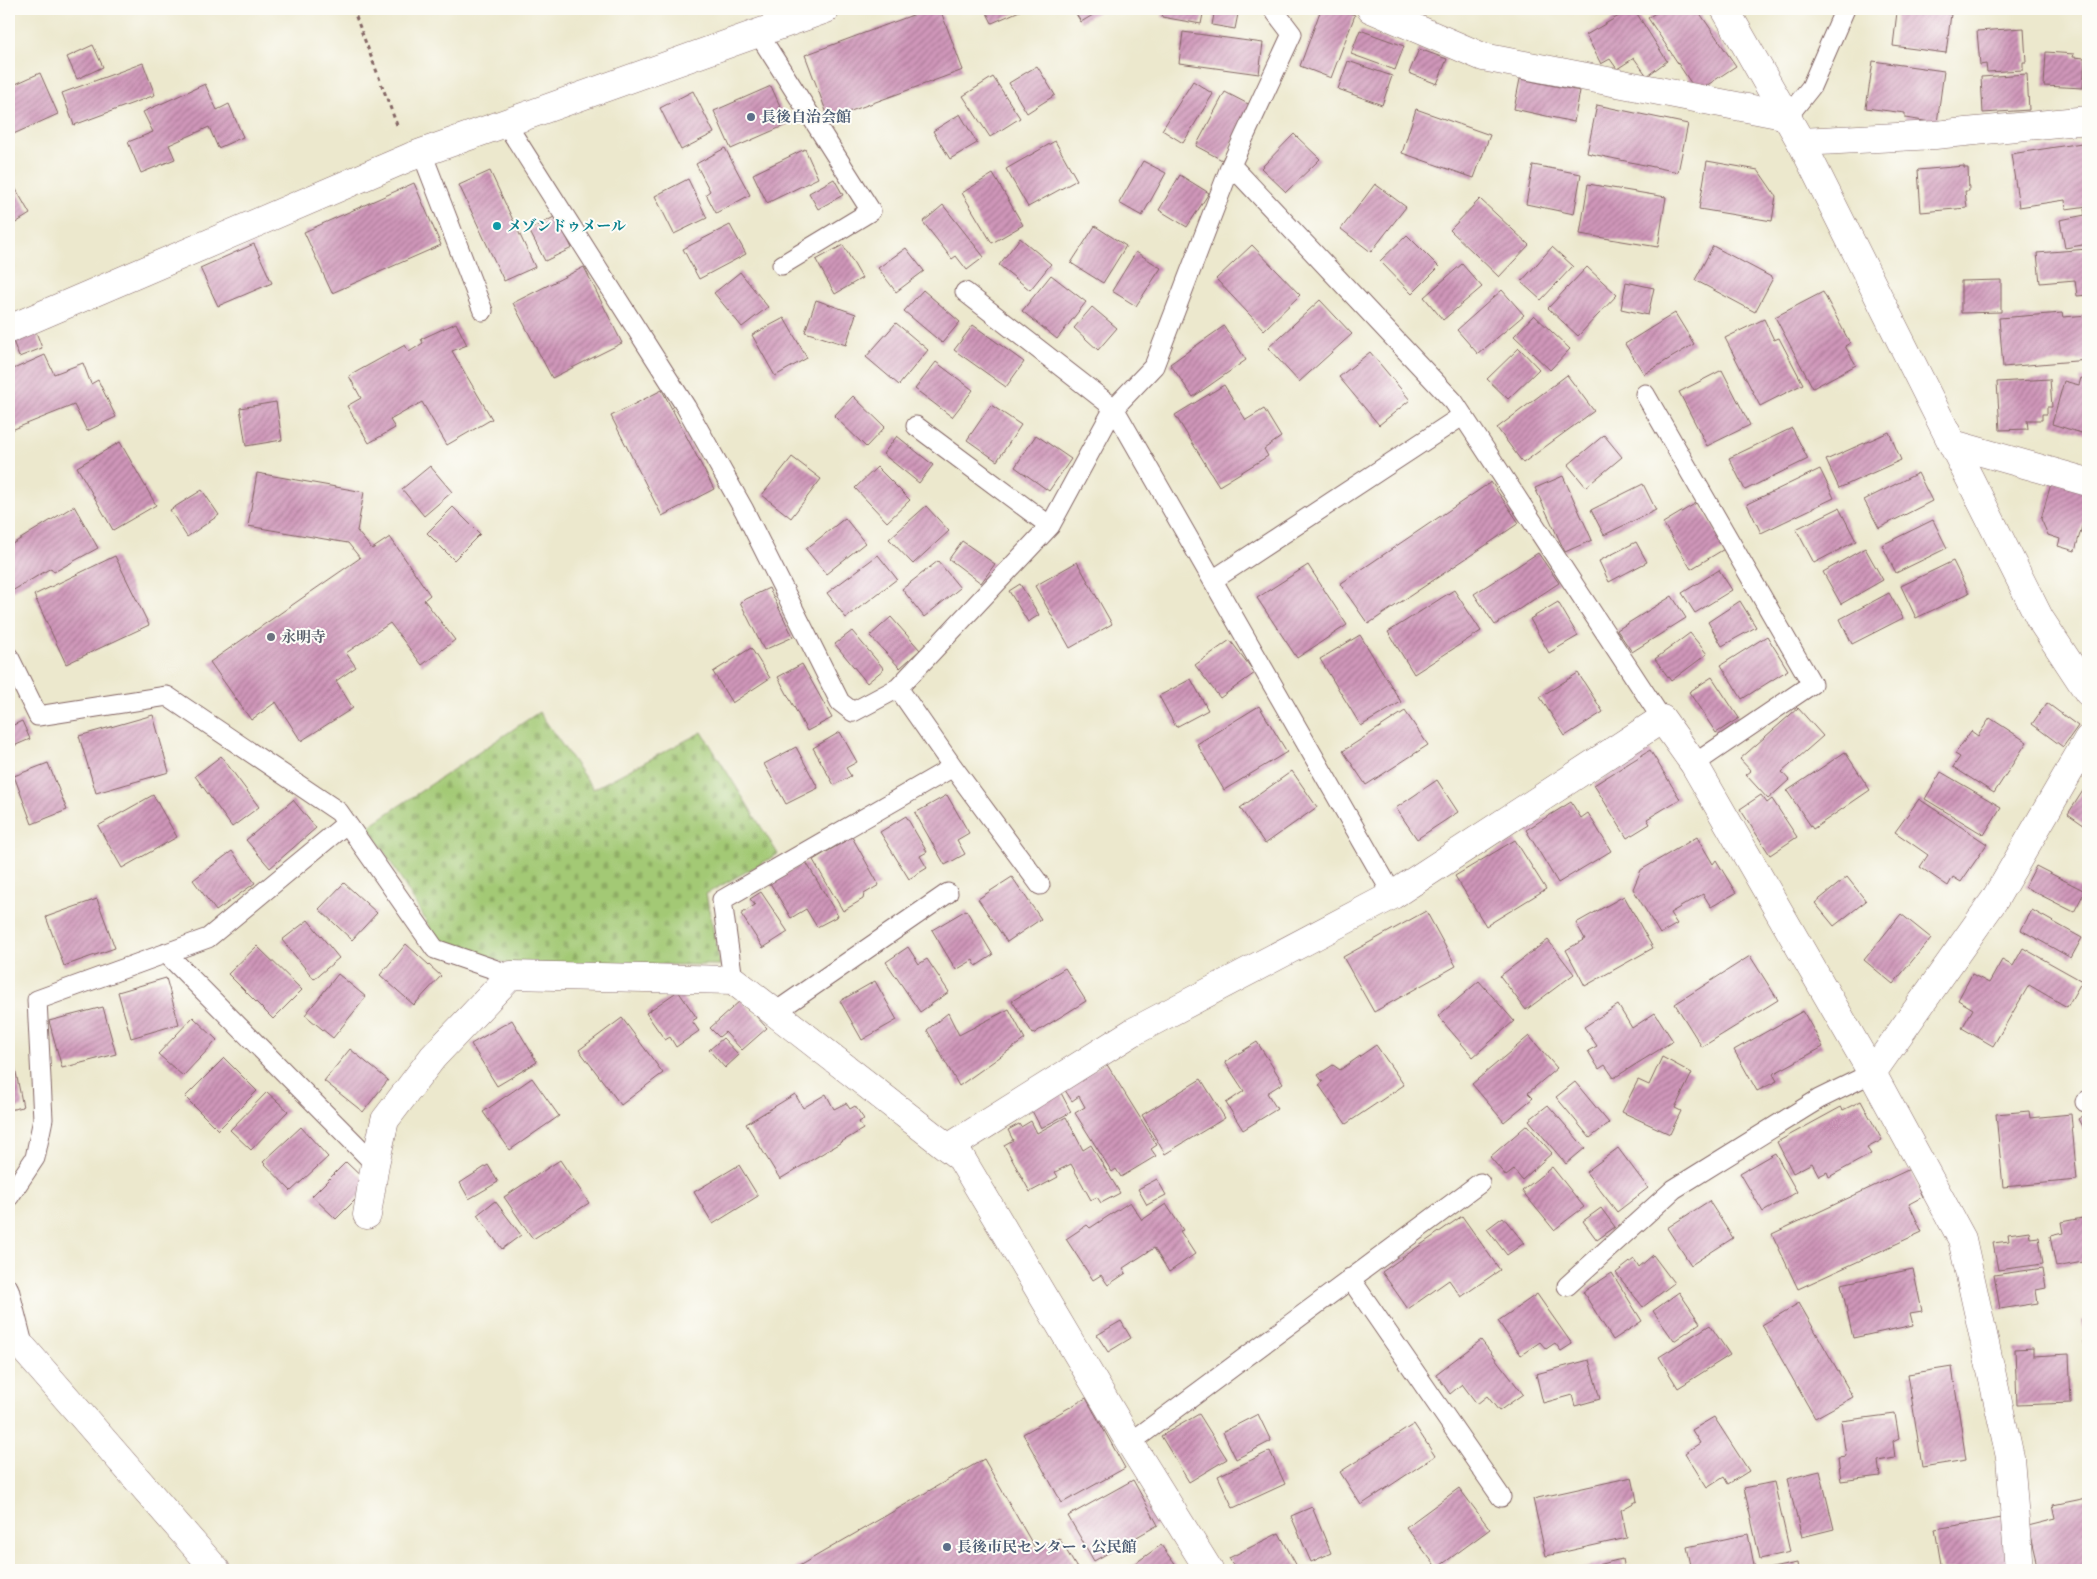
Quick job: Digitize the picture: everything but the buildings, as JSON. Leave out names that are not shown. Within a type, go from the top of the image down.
[{"type":"street","points":[[9,329],[422,153],[826,9]]},
{"type":"street","points":[[1371,9],[1483,58],[1788,116]]},
{"type":"street","points":[[1724,9],[1788,116],[2040,619],[2088,692]]},
{"type":"street","points":[[1801,142],[1935,135],[2088,120]]},
{"type":"street","points":[[1953,444],[2088,482]]},
{"type":"street","points":[[948,1148],[1133,1032],[1393,895],[1662,719],[1694,764],[1872,1073],[1962,1239],[2010,1457],[2019,1570]]},
{"type":"street","points":[[1872,1073],[1995,899],[2088,738]]},
{"type":"street","points":[[367,1216],[375,1164],[385,1120],[432,1057],[511,975],[732,980],[961,1158],[1130,1443],[1209,1570]]},
{"type":"street","points":[[17,1342],[216,1570]]},
{"type":"lane","points":[[505,122],[686,407],[744,510],[840,702],[853,712],[898,688],[1050,526],[1114,408],[1154,366],[1230,165],[1292,34],[1273,9]]},
{"type":"lane","points":[[1788,116],[1811,87],[1845,9]]},
{"type":"lane","points":[[758,33],[870,211],[782,265]]},
{"type":"lane","points":[[422,153],[482,311]]},
{"type":"lane","points":[[1230,165],[1454,402],[1662,719]]},
{"type":"lane","points":[[965,292],[1114,408],[1393,895]]},
{"type":"lane","points":[[1645,394],[1812,684],[1694,764]]},
{"type":"lane","points":[[1213,580],[1462,416]]},
{"type":"lane","points":[[916,426],[1050,526]]},
{"type":"lane","points":[[9,657],[38,716],[167,696],[339,812],[435,949],[511,975]]},
{"type":"lane","points":[[898,688],[953,767],[1040,885]]},
{"type":"lane","points":[[732,980],[722,900],[953,767]]},
{"type":"lane","points":[[9,1197],[35,1158],[43,1119],[37,1000],[208,938],[347,823]]},
{"type":"lane","points":[[774,1013],[948,893]]},
{"type":"lane","points":[[166,953],[375,1164]]},
{"type":"lane","points":[[1567,1286],[1674,1189],[1819,1099],[1872,1073]]},
{"type":"lane","points":[[1130,1443],[1480,1183]]},
{"type":"lane","points":[[1350,1278],[1501,1497]]},
{"type":"lane","points":[[9,1289],[17,1342]]},
{"type":"path","points":[[353,9],[399,132]]},
{"type":"green space","points":[[539,712],[593,789],[702,732],[778,854],[706,894],[720,965],[509,964],[440,944],[369,826]]},
{"type":"place","name":"長後自治会館","points":[[751,117]]},
{"type":"place","name":"メゾンドゥメール","points":[[497,226]]},
{"type":"place","name":"永明寺","points":[[271,637]]},
{"type":"place","name":"長後市民センター・公民館","points":[[947,1547]]}]
